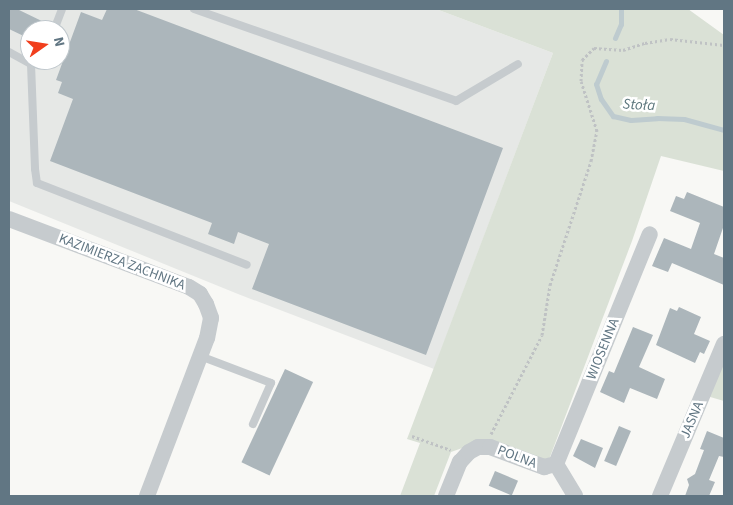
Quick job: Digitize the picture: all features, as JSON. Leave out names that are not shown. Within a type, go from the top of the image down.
[{"type":"street","name":"KAZIMIERZA ZACHNIKA","points":[[9,219],[180,283],[200,294],[210,312],[211,318],[207,338],[147,496]]},
{"type":"street","name":"WIOSENNA","points":[[556,464],[650,234]]},
{"type":"street","name":"JASNA","points":[[660,496],[724,344]]},
{"type":"street","name":"POLNA","points":[[465,456],[478,447],[490,447],[544,467],[556,464]]},
{"type":"street","points":[[446,496],[460,462],[465,456]]},
{"type":"street","points":[[556,464],[575,496]]},
{"type":"lane","points":[[194,9],[456,101],[518,64]]},
{"type":"lane","points":[[9,52],[20,58]]},
{"type":"lane","points":[[31,70],[35,169],[38,183],[247,265]]},
{"type":"lane","points":[[200,356],[271,383],[253,424]]},
{"type":"path","points":[[484,447],[542,335],[550,285],[591,161],[597,131],[581,81],[582,60],[594,48],[623,50],[645,43],[670,39],[724,45]]},
{"type":"path","points":[[412,436],[465,456]]},
{"type":"shaded area","points":[[9,9],[436,9],[553,53],[434,369],[238,294],[9,201]]},
{"type":"shaded area","points":[[436,9],[688,9],[724,35],[724,171],[661,156],[632,241],[548,462],[485,440],[451,452],[434,496],[400,496],[420,443],[407,439],[553,53]]},
{"type":"shaded area","points":[[724,337],[724,401],[700,394]]},
{"type":"building","points":[[9,9],[17,9],[40,20],[20,20],[20,34],[9,29]]},
{"type":"building","points":[[107,9],[134,9],[503,148],[426,355],[252,289],[269,244],[238,232],[234,244],[208,234],[212,223],[50,161],[73,99],[58,93],[62,82],[56,80],[60,70],[70,70],[70,42],[81,12],[102,20]]},
{"type":"building","points":[[687,192],[724,207],[724,225],[714,254],[724,258],[724,285],[672,263],[668,272],[652,266],[664,238],[691,249],[700,223],[670,211],[676,196],[684,199]]},
{"type":"building","points":[[679,307],[701,317],[694,334],[710,341],[704,354],[700,352],[695,363],[656,345],[670,308],[677,311]]},
{"type":"building","points":[[633,327],[653,335],[639,367],[665,379],[657,399],[630,388],[624,403],[600,392],[609,371],[614,373]]},
{"type":"building","points":[[285,369],[313,382],[270,475],[241,462]]},
{"type":"building","points":[[619,426],[631,431],[616,466],[604,461]]},
{"type":"building","points":[[707,431],[724,438],[724,457],[719,456],[709,480],[715,482],[709,496],[685,496],[689,485],[687,479],[695,474],[704,450],[700,449]]},
{"type":"building","points":[[581,439],[603,448],[595,468],[573,456]]},
{"type":"building","points":[[495,471],[518,481],[512,495],[489,486]]},
{"type":"waterway","name":"Stoła","points":[[615,38],[621,24],[621,9]]},
{"type":"waterway","name":"Stoła","points":[[606,61],[596,84],[601,99],[613,116],[631,120],[657,118],[684,119],[724,130]]}]
